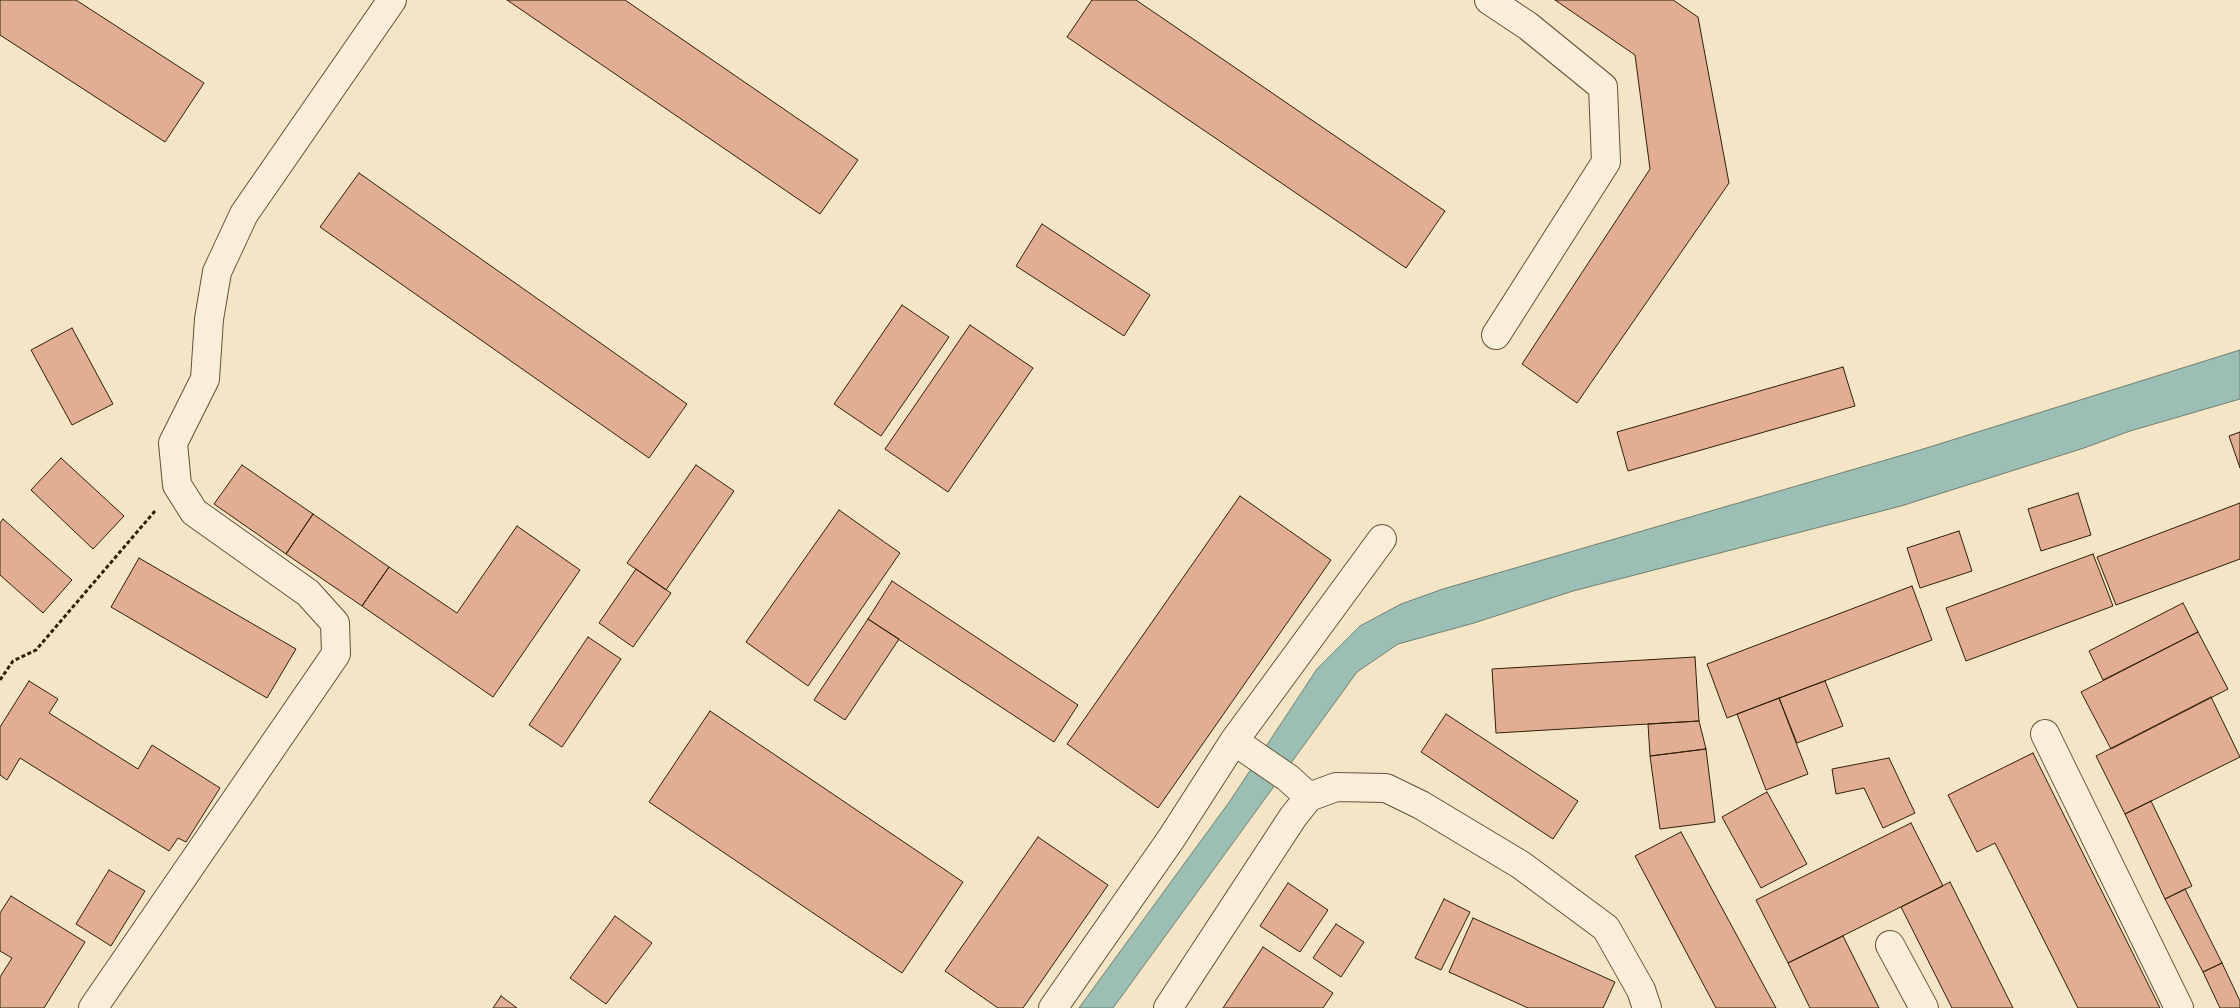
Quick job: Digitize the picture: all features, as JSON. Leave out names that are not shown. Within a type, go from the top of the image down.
[{"type":"street","points":[[93,1008],[336,654],[335,623],[313,599],[194,512],[177,485],[173,443],[205,379],[209,319],[217,272],[244,214],[392,0]]},
{"type":"street","points":[[1489,0],[1528,26],[1603,87],[1606,162],[1496,335]]},
{"type":"street","points":[[1053,1008],[1171,839],[1243,747],[1382,539]]},
{"type":"street","points":[[2045,734],[2178,1008]]},
{"type":"street","points":[[1243,747],[1288,778],[1309,797]]},
{"type":"street","points":[[1168,1008],[1293,817],[1309,797],[1336,787],[1386,788],[1421,805],[1521,865],[1606,928],[1641,990],[1647,1008]]},
{"type":"street","points":[[1890,945],[1924,1008]]},
{"type":"path","points":[[0,680],[12,661],[36,650],[177,485]]},
{"type":"water","points":[[2240,350],[2240,399],[2130,431],[2084,448],[1901,506],[1573,591],[1474,623],[1398,644],[1357,672],[1113,1008],[1079,1008],[1230,801],[1317,669],[1360,626],[1401,604],[1443,589],[1920,450]]},
{"type":"building","points":[[0,0],[76,0],[204,83],[165,142],[0,35]]},
{"type":"building","points":[[507,0],[625,0],[858,160],[820,214]]},
{"type":"building","points":[[1092,0],[1136,0],[1445,211],[1406,268],[1067,37]]},
{"type":"building","points":[[1555,0],[1673,0],[1698,17],[1729,183],[1577,403],[1522,364],[1650,169],[1635,55]]},
{"type":"building","points":[[359,173],[687,404],[649,458],[320,227]]},
{"type":"building","points":[[1042,224],[1150,295],[1124,336],[1016,266]]},
{"type":"building","points":[[902,305],[949,337],[881,436],[834,404]]},
{"type":"building","points":[[970,325],[1033,368],[948,492],[885,449]]},
{"type":"building","points":[[72,328],[113,404],[72,425],[31,350]]},
{"type":"building","points":[[1843,367],[1855,406],[1628,471],[1617,432]]},
{"type":"building","points":[[2240,432],[2240,468],[2229,436]]},
{"type":"building","points":[[61,458],[124,516],[93,549],[31,490]]},
{"type":"building","points":[[242,465],[313,514],[286,554],[214,504]]},
{"type":"building","points":[[696,465],[734,491],[666,590],[627,563]]},
{"type":"building","points":[[2078,493],[2091,535],[2041,551],[2028,509]]},
{"type":"building","points":[[1240,496],[1331,560],[1158,808],[1067,744]]},
{"type":"building","points":[[2240,503],[2240,559],[2116,605],[2097,557]]},
{"type":"building","points":[[839,510],[900,553],[808,686],[746,642]]},
{"type":"building","points":[[313,514],[389,567],[362,606],[286,554]]},
{"type":"building","points":[[3,519],[72,580],[43,613],[0,575],[0,523]]},
{"type":"building","points":[[517,526],[580,570],[493,697],[362,606],[389,567],[457,613]]},
{"type":"building","points":[[1959,531],[1972,571],[1920,588],[1907,548]]},
{"type":"building","points":[[2093,554],[2113,606],[1966,661],[1946,608]]},
{"type":"building","points":[[139,558],[296,649],[267,698],[111,607]]},
{"type":"building","points":[[636,569],[671,593],[633,647],[599,623]]},
{"type":"building","points":[[892,581],[1078,705],[1054,742],[868,619]]},
{"type":"building","points":[[1912,586],[1932,640],[1727,718],[1707,664]]},
{"type":"building","points":[[2183,603],[2198,632],[2103,680],[2089,651]]},
{"type":"building","points":[[868,619],[899,639],[845,720],[814,700]]},
{"type":"building","points":[[2198,632],[2228,689],[2111,749],[2081,692]]},
{"type":"building","points":[[588,637],[621,659],[562,747],[529,725]]},
{"type":"building","points":[[1695,657],[1699,721],[1496,733],[1492,669]]},
{"type":"building","points":[[29,681],[58,699],[49,713],[138,769],[152,745],[220,788],[186,842],[178,838],[169,851],[20,758],[7,780],[0,775],[0,727]]},
{"type":"building","points":[[1825,681],[1843,726],[1797,743],[1779,698]]},
{"type":"building","points":[[2211,697],[2240,757],[2125,814],[2096,756]]},
{"type":"building","points":[[1779,698],[1808,774],[1766,790],[1737,714]]},
{"type":"building","points":[[710,711],[963,882],[902,973],[649,802]]},
{"type":"building","points":[[1446,714],[1578,801],[1553,839],[1421,752]]},
{"type":"building","points":[[1699,721],[1706,749],[1650,756],[1648,724]]},
{"type":"building","points":[[1706,749],[1715,822],[1660,829],[1650,756]]},
{"type":"building","points":[[2033,753],[2160,1008],[2078,1008],[1995,843],[1977,852],[1948,795]]},
{"type":"building","points":[[1889,758],[1915,813],[1883,828],[1864,788],[1836,794],[1832,769]]},
{"type":"building","points":[[1767,792],[1807,864],[1761,888],[1722,817]]},
{"type":"building","points":[[2151,801],[2192,886],[2165,899],[2125,814]]},
{"type":"building","points":[[1911,823],[1943,886],[1788,963],[1756,900]]},
{"type":"building","points":[[1681,832],[1776,1008],[1716,1008],[1635,856]]},
{"type":"building","points":[[1038,837],[1108,885],[1023,1008],[998,1008],[945,971]]},
{"type":"building","points":[[109,870],[145,891],[111,946],[76,924]]},
{"type":"building","points":[[1950,882],[2013,1008],[1952,1008],[1901,907]]},
{"type":"building","points":[[1288,883],[1328,910],[1300,952],[1260,926]]},
{"type":"building","points":[[2185,889],[2222,963],[2203,972],[2165,899]]},
{"type":"building","points":[[11,896],[85,942],[44,1008],[0,1008],[0,977],[12,958],[0,951],[0,913]]},
{"type":"building","points":[[1444,899],[1470,912],[1441,970],[1415,958]]},
{"type":"building","points":[[615,916],[652,943],[606,1004],[570,978]]},
{"type":"building","points":[[1473,918],[1615,982],[1603,1008],[1528,1008],[1449,972]]},
{"type":"building","points":[[1336,924],[1364,942],[1341,977],[1313,958]]},
{"type":"building","points":[[1843,936],[1879,1008],[1810,1008],[1788,963]]},
{"type":"building","points":[[1263,947],[1333,993],[1323,1008],[1223,1008]]},
{"type":"building","points":[[2222,963],[2240,1001],[2240,1008],[2220,1008],[2203,972]]},
{"type":"building","points":[[501,996],[517,1008],[493,1008]]}]
